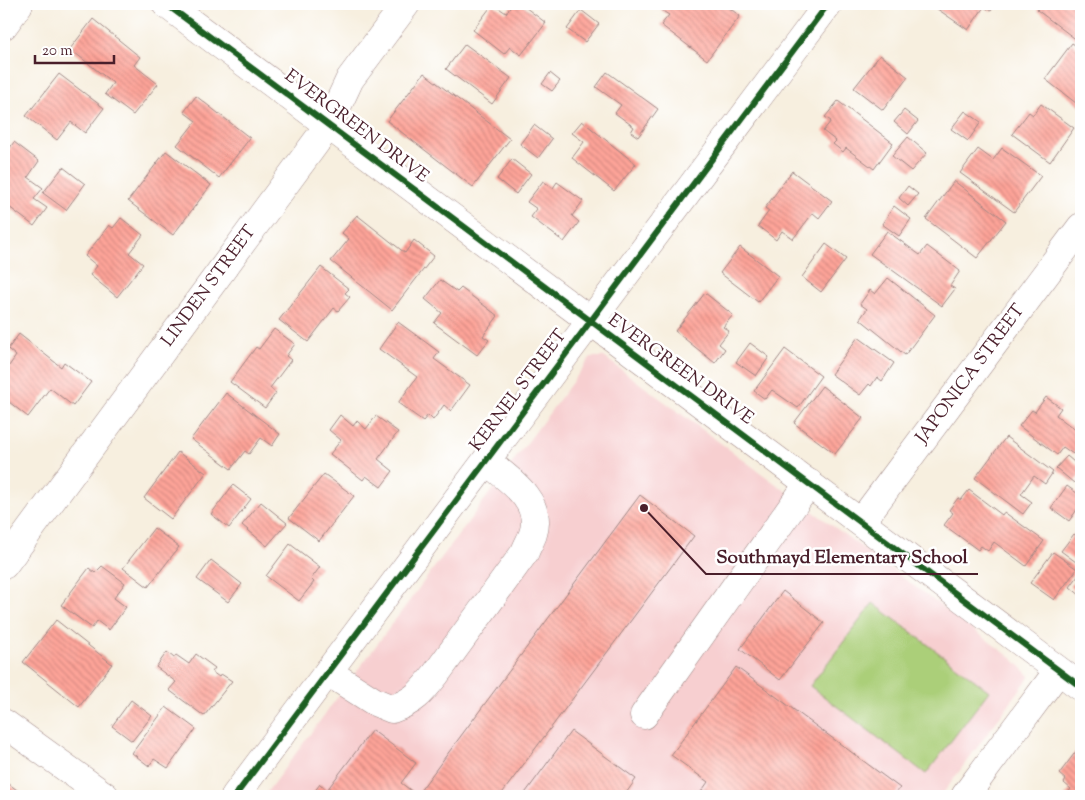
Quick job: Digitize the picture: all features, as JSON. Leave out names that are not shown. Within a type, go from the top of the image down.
[{"type":"street","points":[[4,25],[19,4]]},
{"type":"street","name":"EVERGREEN DRIVE","points":[[166,4],[1081,688]]},
{"type":"street","name":"LINDEN STREET","points":[[4,565],[328,126],[350,79],[406,4]]},
{"type":"street","name":"KERNEL STREET","points":[[235,796],[828,4]]},
{"type":"street","name":"JAPONICA STREET","points":[[861,522],[1081,227]]},
{"type":"street","points":[[328,672],[375,702],[392,709],[406,704],[421,694],[436,674],[524,552],[533,533],[534,514],[525,495],[518,486],[486,461]]},
{"type":"street","points":[[644,715],[809,483]]},
{"type":"street","points":[[965,796],[1058,670]]},
{"type":"street","points":[[4,723],[105,796]]},
{"type":"shaded area","points":[[591,357],[604,357],[1013,659],[1030,676],[941,796],[264,796]]},
{"type":"green space","points":[[873,603],[989,691],[926,774],[810,686]]},
{"type":"building","points":[[493,4],[506,13],[513,4],[521,4],[546,23],[521,55],[510,47],[504,54],[473,30]]},
{"type":"building","points":[[665,4],[724,4],[740,16],[707,60],[661,25],[669,15],[661,10]]},
{"type":"building","points":[[930,4],[995,5],[991,11],[984,7],[968,30]]},
{"type":"building","points":[[1042,4],[1074,4],[1081,9],[1081,38],[1078,41],[1037,10]]},
{"type":"building","points":[[581,10],[599,24],[585,42],[567,29]]},
{"type":"building","points":[[93,19],[140,57],[134,65],[158,84],[133,115],[105,94],[113,83],[70,49]]},
{"type":"building","points":[[1072,43],[1081,49],[1081,107],[1045,79]]},
{"type":"building","points":[[465,44],[511,78],[492,104],[446,69]]},
{"type":"building","points":[[880,55],[908,77],[883,110],[854,88]]},
{"type":"building","points":[[607,72],[658,109],[638,137],[631,132],[634,127],[615,113],[621,105],[596,87]]},
{"type":"building","points":[[424,73],[510,139],[473,187],[387,121]]},
{"type":"building","points":[[550,73],[560,81],[552,91],[542,84]]},
{"type":"building","points":[[59,74],[104,108],[85,133],[71,122],[57,140],[26,116]]},
{"type":"building","points":[[196,96],[250,138],[219,178],[177,145],[196,121],[184,112]]},
{"type":"building","points":[[838,101],[893,143],[874,169],[846,148],[843,152],[833,144],[836,141],[823,131],[831,121],[825,117]]},
{"type":"building","points":[[1041,104],[1074,128],[1050,162],[1012,134],[1029,112],[1033,115]]},
{"type":"building","points":[[904,110],[918,121],[908,134],[894,122]]},
{"type":"building","points":[[965,111],[981,122],[968,141],[951,129]]},
{"type":"building","points":[[582,121],[636,164],[614,191],[572,158],[584,142],[572,133]]},
{"type":"building","points":[[534,125],[552,139],[538,158],[520,144]]},
{"type":"building","points":[[908,137],[927,153],[911,171],[892,156]]},
{"type":"building","points":[[14,142],[39,161],[28,177],[43,188],[34,199],[47,208],[34,226],[4,203],[4,156]]},
{"type":"building","points":[[1002,148],[1041,176],[1014,212],[960,173],[978,149],[993,160]]},
{"type":"building","points":[[166,151],[211,185],[173,235],[128,201]]},
{"type":"building","points":[[512,159],[531,174],[516,194],[497,179]]},
{"type":"building","points":[[63,167],[85,184],[66,210],[43,193]]},
{"type":"building","points":[[792,171],[832,201],[819,218],[813,213],[793,239],[782,231],[776,240],[758,226],[769,211],[765,208]]},
{"type":"building","points":[[543,181],[553,188],[557,182],[583,201],[572,216],[579,222],[564,242],[531,217],[537,209],[527,202]]},
{"type":"building","points":[[954,181],[1006,221],[977,258],[926,219]]},
{"type":"building","points":[[908,186],[918,194],[908,206],[899,198]]},
{"type":"building","points":[[894,206],[911,219],[899,236],[882,224]]},
{"type":"building","points":[[357,215],[405,253],[414,240],[434,256],[392,310],[331,261],[349,239],[342,233]]},
{"type":"building","points":[[121,218],[143,235],[129,253],[143,264],[117,297],[90,275],[97,266],[85,256],[109,225],[113,228]]},
{"type":"building","points":[[887,231],[920,255],[927,246],[960,271],[950,286],[955,289],[942,306],[870,254]]},
{"type":"building","points":[[826,244],[846,259],[821,292],[802,277]]},
{"type":"building","points":[[740,247],[778,276],[758,302],[720,273]]},
{"type":"building","points":[[321,267],[349,289],[345,293],[350,297],[338,311],[334,308],[308,342],[279,320]]},
{"type":"building","points":[[888,278],[935,315],[905,355],[860,319],[867,309],[860,304],[870,290],[875,294]]},
{"type":"building","points":[[440,280],[457,292],[461,288],[498,316],[483,336],[489,340],[477,355],[434,323],[442,313],[425,299]]},
{"type":"building","points":[[705,293],[733,315],[723,327],[729,331],[719,344],[725,349],[715,363],[675,331]]},
{"type":"building","points":[[398,322],[439,352],[434,359],[470,385],[451,411],[444,405],[433,420],[428,415],[423,421],[398,403],[417,377],[379,349]]},
{"type":"building","points":[[274,329],[295,344],[286,356],[291,360],[270,388],[276,393],[265,408],[230,382],[256,347],[259,349]]},
{"type":"building","points":[[19,334],[61,367],[64,362],[91,382],[73,406],[50,388],[28,417],[4,398],[4,373],[16,356],[8,349]]},
{"type":"building","points":[[858,337],[894,363],[882,381],[877,377],[871,386],[869,384],[860,395],[831,374]]},
{"type":"building","points":[[750,343],[769,357],[756,376],[736,362]]},
{"type":"building","points":[[785,349],[821,376],[798,408],[772,390],[765,399],[754,391]]},
{"type":"building","points":[[822,386],[863,418],[835,454],[794,423]]},
{"type":"building","points":[[226,393],[280,434],[272,446],[261,438],[249,454],[245,451],[231,469],[191,439]]},
{"type":"building","points":[[1046,397],[1061,408],[1056,415],[1081,434],[1081,443],[1073,454],[1063,447],[1057,455],[1019,426],[1032,410],[1035,412]]},
{"type":"building","points":[[340,415],[353,426],[357,421],[366,429],[376,416],[398,432],[378,459],[393,471],[381,487],[366,476],[363,480],[330,454],[341,440],[329,430]]},
{"type":"building","points":[[1006,437],[1053,472],[1045,484],[1034,476],[1021,494],[1032,502],[1023,514],[975,478]]},
{"type":"building","points":[[178,452],[206,473],[171,519],[144,498]]},
{"type":"building","points":[[1067,456],[1081,468],[1081,473],[1074,483],[1056,468]]},
{"type":"building","points":[[324,474],[354,496],[319,541],[289,518]]},
{"type":"building","points":[[233,485],[251,499],[229,528],[211,514]]},
{"type":"building","points":[[1067,486],[1081,496],[1081,504],[1069,521],[1051,508]]},
{"type":"building","points":[[969,490],[1002,515],[1004,512],[1044,541],[1026,566],[994,542],[988,551],[981,546],[978,550],[944,525],[953,513],[949,510],[958,498],[961,500]]},
{"type":"building","points":[[640,495],[694,536],[500,796],[311,796],[320,784],[327,790],[372,730],[416,763],[401,783],[417,795]]},
{"type":"building","points":[[261,502],[287,523],[267,546],[242,525]]},
{"type":"building","points":[[154,528],[179,547],[148,587],[123,568]]},
{"type":"building","points":[[1074,534],[1081,539],[1080,565],[1061,551]]},
{"type":"building","points":[[290,544],[320,567],[311,579],[314,582],[299,601],[266,576]]},
{"type":"building","points":[[1053,552],[1077,569],[1054,600],[1030,583]]},
{"type":"building","points":[[211,560],[242,584],[228,602],[197,579]]},
{"type":"building","points":[[102,566],[125,583],[114,598],[126,607],[109,630],[97,621],[92,628],[61,605],[89,568],[95,573]]},
{"type":"building","points":[[1081,572],[1081,596],[1070,587]]},
{"type":"building","points":[[783,591],[824,623],[780,680],[740,649]]},
{"type":"building","points":[[56,620],[112,664],[79,707],[23,662]]},
{"type":"building","points":[[167,652],[174,658],[176,655],[189,664],[196,654],[215,668],[212,672],[219,677],[221,674],[232,681],[204,716],[169,690],[176,682],[156,667]]},
{"type":"building","points":[[736,667],[900,788],[894,796],[698,796],[708,782],[671,755]]},
{"type":"building","points":[[131,700],[152,716],[132,741],[112,726]]},
{"type":"building","points":[[166,707],[196,729],[168,768],[154,759],[149,766],[132,753]]},
{"type":"building","points":[[571,731],[636,779],[624,796],[523,796]]},
{"type":"building","points":[[1077,750],[1081,753],[1081,796],[1065,796],[1071,789],[1064,783],[1066,780],[1059,774]]},
{"type":"building","points":[[9,784],[25,796],[4,796],[4,791]]},
{"type":"cycle path","points":[[166,4],[1081,687]]},
{"type":"cycle path","points":[[235,796],[828,4]]},
{"type":"place","name":"Southmayd Elementary School","points":[[644,508]]}]
